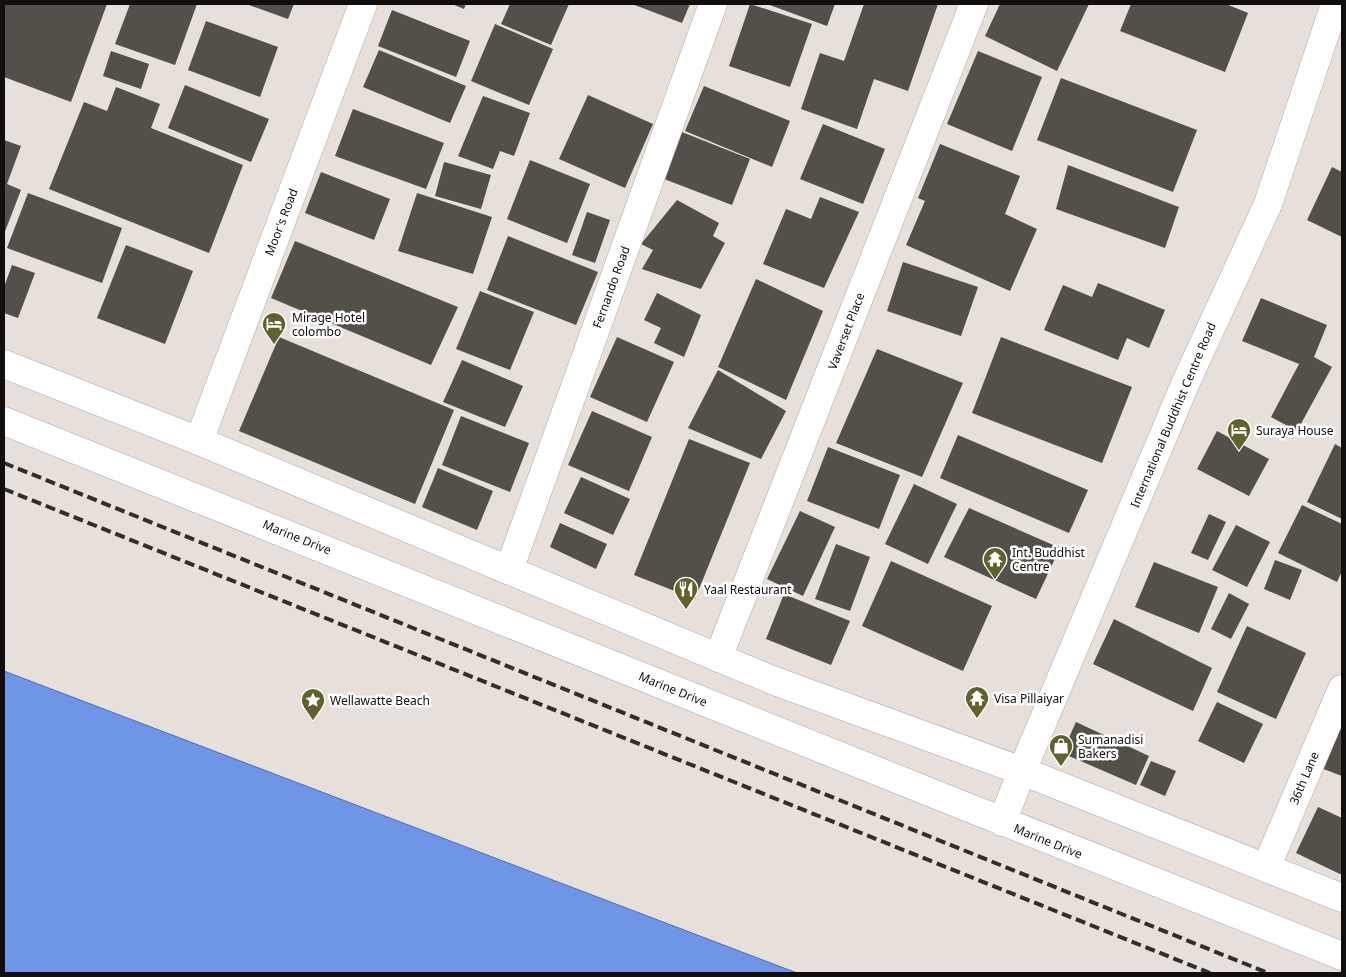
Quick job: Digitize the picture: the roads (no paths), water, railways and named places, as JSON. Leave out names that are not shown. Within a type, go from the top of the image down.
[{"type":"main road","name":"Moor's Road","points":[[199,441],[363,4]]},
{"type":"main road","name":"Fernando Road","points":[[508,570],[713,4]]},
{"type":"main road","name":"Vaverset Place","points":[[718,658],[974,4]]},
{"type":"main road","name":"International Buddhist Centre Road","points":[[1002,822],[1186,382],[1268,204],[1335,4]]},
{"type":"main road","points":[[4,364],[199,441],[772,680],[1022,771],[1342,898]]},
{"type":"main road","name":"Marine Drive","points":[[4,421],[1002,822],[1342,956]]},
{"type":"main road","name":"36th Lane","points":[[1266,868],[1342,689]]},
{"type":"water","points":[[4,671],[797,973],[4,973]]},
{"type":"railway","points":[[4,463],[1268,973]]},
{"type":"railway","points":[[4,489],[1210,973]]},
{"type":"place","name":"Mirage Hotel colombo","points":[[274,345]]},
{"type":"place","name":"Suraya House","points":[[1239,451]]},
{"type":"place","name":"Int. Buddhist Centre","points":[[995,580]]},
{"type":"place","name":"Yaal Restaurant","points":[[686,610]]},
{"type":"place","name":"Visa Pillaiyar","points":[[977,719]]},
{"type":"place","name":"Wellawatte Beach","points":[[313,721]]},
{"type":"place","name":"Sumanadisi Bakers","points":[[1061,767]]}]
